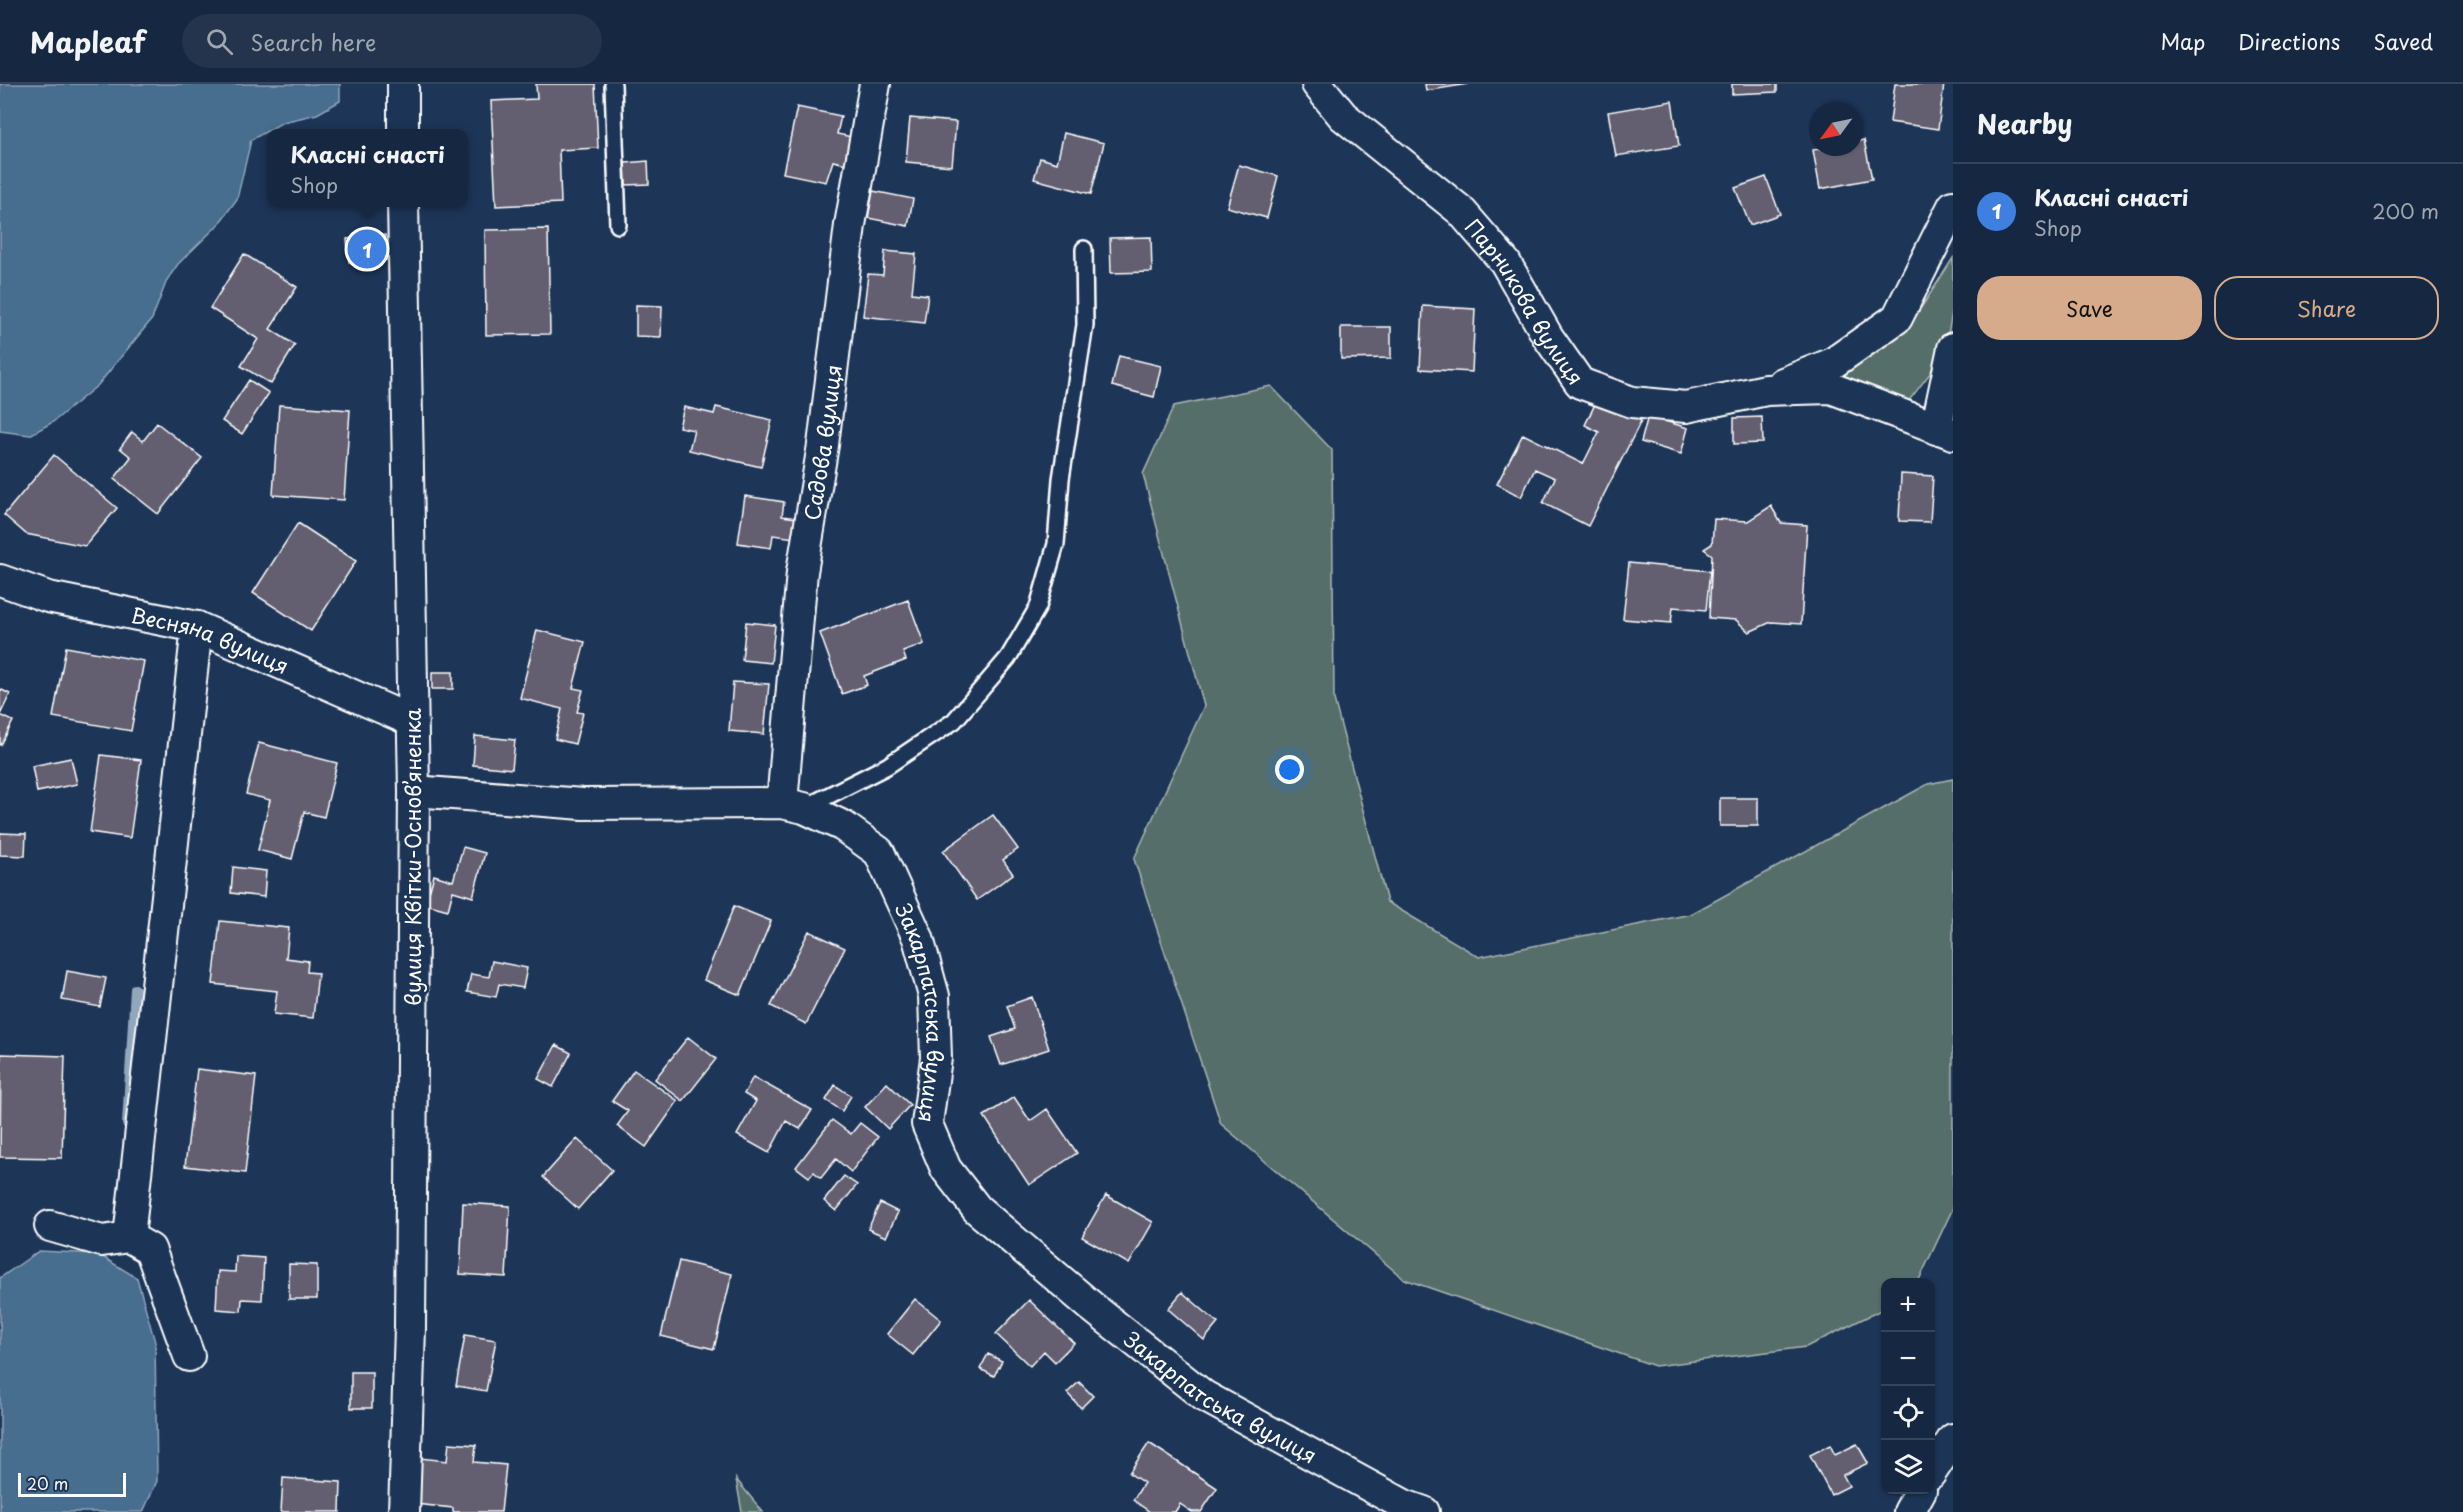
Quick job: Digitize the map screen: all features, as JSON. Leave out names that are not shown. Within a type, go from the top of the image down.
[{"type":"street","points":[[403,129],[404,84]]},
{"type":"street","name":"Садова вулиця","points":[[793,805],[802,572],[823,445],[850,225],[875,84]]},
{"type":"street","name":"Парникова вулиця","points":[[1317,84],[1343,116],[1461,211],[1505,262],[1548,337],[1580,383],[1632,402],[1686,406],[1766,390],[1831,388],[1945,432]]},
{"type":"street","points":[[1766,390],[1833,363],[1897,318],[1953,206]]},
{"type":"street","name":"вулиця Квітки-Основ’яненка","points":[[402,207],[414,791],[410,1328],[404,1512]]},
{"type":"street","points":[[1945,432],[1953,348]]},
{"type":"street","name":"Весняна вулиця","points":[[0,580],[48,597],[197,627],[412,721]]},
{"type":"street","points":[[129,1237],[197,627]]},
{"type":"street","name":"Закарпатська вулиця","points":[[414,791],[583,804],[793,805],[843,826],[879,852],[918,938],[934,996],[936,1058],[927,1124],[946,1169],[977,1209],[1092,1307],[1204,1396],[1404,1505],[1424,1512]]},
{"type":"street","points":[[50,1226],[102,1241],[129,1237],[150,1249],[189,1356]]},
{"type":"street","points":[[1935,1466],[1953,1439]]},
{"type":"street","points":[[1909,1512],[1919,1494]]},
{"type":"lane","points":[[613,84],[618,225]]},
{"type":"lane","points":[[793,805],[887,766],[954,721],[1008,658],[1038,607],[1056,544],[1061,479],[1085,325],[1084,249]]},
{"type":"green space","points":[[1953,258],[1953,308],[1944,355],[1905,406],[1821,381],[1907,330]]},
{"type":"green space","points":[[1271,386],[1332,450],[1334,699],[1387,902],[1479,957],[1691,914],[1928,784],[1953,779],[1953,1208],[1920,1278],[1881,1278],[1881,1310],[1806,1347],[1655,1366],[1404,1279],[1221,1124],[1134,859],[1204,706],[1143,474],[1174,406]]},
{"type":"green space","points":[[736,1479],[763,1512],[742,1512]]},
{"type":"water","points":[[0,84],[340,84],[340,101],[317,114],[283,122],[267,129],[251,140],[237,199],[218,225],[178,264],[167,280],[152,319],[98,385],[53,422],[30,435],[0,431]]},
{"type":"water","points":[[39,1251],[98,1254],[137,1278],[155,1342],[157,1481],[143,1512],[0,1512],[0,1278]]},
{"type":"building","points":[[536,84],[595,84],[598,148],[559,150],[561,203],[496,206],[491,101],[537,99]]},
{"type":"building","points":[[1425,84],[1468,84],[1426,91]]},
{"type":"building","points":[[1732,84],[1777,84],[1777,92],[1732,94]]},
{"type":"building","points":[[1895,84],[1944,84],[1938,129],[1890,122]]},
{"type":"building","points":[[1672,101],[1679,146],[1616,156],[1608,112]]},
{"type":"building","points":[[797,107],[841,116],[837,134],[852,137],[846,164],[833,161],[826,182],[783,173]]},
{"type":"building","points":[[910,118],[956,122],[952,166],[906,162]]},
{"type":"building","points":[[1064,133],[1104,143],[1091,194],[1034,179],[1040,158],[1057,163]]},
{"type":"building","points":[[1863,140],[1872,179],[1820,189],[1814,156],[1863,156]]},
{"type":"building","points":[[648,161],[649,184],[626,185],[625,163]]},
{"type":"building","points":[[1239,165],[1278,176],[1267,218],[1227,207]]},
{"type":"building","points":[[1766,177],[1780,214],[1750,225],[1735,188]]},
{"type":"building","points":[[873,191],[913,199],[908,226],[868,218]]},
{"type":"building","points":[[548,229],[550,334],[486,335],[485,230]]},
{"type":"building","points":[[385,235],[386,260],[349,262],[347,239]]},
{"type":"building","points":[[1151,237],[1152,272],[1111,273],[1110,238]]},
{"type":"building","points":[[885,251],[916,254],[912,293],[928,295],[924,323],[863,316],[868,274],[883,275]]},
{"type":"building","points":[[244,254],[297,287],[270,329],[295,345],[271,384],[241,366],[258,339],[210,308]]},
{"type":"building","points":[[636,305],[662,306],[661,337],[636,336]]},
{"type":"building","points":[[1423,306],[1475,309],[1472,372],[1420,369]]},
{"type":"building","points":[[1341,327],[1391,327],[1391,358],[1341,359]]},
{"type":"building","points":[[1119,356],[1161,366],[1154,397],[1112,386]]},
{"type":"building","points":[[249,380],[269,393],[242,434],[222,421]]},
{"type":"building","points":[[1598,398],[1641,421],[1588,526],[1543,503],[1555,478],[1535,469],[1521,497],[1497,484],[1523,434],[1583,464],[1599,432],[1585,425]]},
{"type":"building","points":[[279,405],[350,410],[344,500],[273,495]]},
{"type":"building","points":[[684,407],[714,414],[716,407],[772,420],[761,467],[689,450],[694,430],[679,427]]},
{"type":"building","points":[[1648,416],[1688,428],[1681,454],[1641,442]]},
{"type":"building","points":[[1762,417],[1763,443],[1734,444],[1734,418]]},
{"type":"building","points":[[157,423],[202,458],[158,514],[114,479],[131,457],[120,448],[132,432],[143,441]]},
{"type":"building","points":[[54,455],[117,508],[85,546],[26,534],[4,515]]},
{"type":"building","points":[[1901,474],[1933,476],[1930,522],[1899,521]]},
{"type":"building","points":[[745,496],[784,502],[782,516],[797,518],[795,538],[773,535],[771,548],[738,543]]},
{"type":"building","points":[[1771,506],[1781,523],[1807,525],[1801,624],[1771,622],[1749,632],[1736,620],[1709,618],[1712,555],[1704,549],[1712,544],[1714,519],[1748,521]]},
{"type":"building","points":[[298,523],[356,561],[311,631],[253,593]]},
{"type":"building","points":[[1629,563],[1710,571],[1706,610],[1673,607],[1671,623],[1623,619]]},
{"type":"building","points":[[908,600],[924,644],[903,652],[906,660],[864,676],[867,685],[842,694],[820,633]]},
{"type":"building","points":[[746,622],[775,625],[771,663],[742,660]]},
{"type":"building","points":[[537,630],[585,642],[573,688],[583,690],[577,712],[583,713],[575,744],[555,739],[562,709],[520,698]]},
{"type":"building","points":[[66,647],[144,661],[131,731],[53,717]]},
{"type":"building","points":[[432,672],[453,672],[453,689],[432,689]]},
{"type":"building","points":[[733,682],[769,684],[764,734],[729,731]]},
{"type":"building","points":[[0,689],[10,694],[0,715]]},
{"type":"building","points":[[0,715],[13,721],[1,745],[0,745]]},
{"type":"building","points":[[475,736],[515,740],[512,769],[473,765]]},
{"type":"building","points":[[259,743],[337,763],[324,817],[304,812],[292,859],[258,850],[270,800],[246,794]]},
{"type":"building","points":[[101,755],[141,760],[130,838],[90,832]]},
{"type":"building","points":[[71,758],[77,784],[37,792],[32,766]]},
{"type":"building","points":[[1720,798],[1758,798],[1758,826],[1720,826]]},
{"type":"building","points":[[993,815],[1018,849],[1003,860],[1013,874],[977,900],[943,851]]},
{"type":"building","points":[[0,833],[26,834],[25,856],[0,855]]},
{"type":"building","points":[[463,847],[485,853],[473,897],[453,891],[448,910],[426,904],[434,875],[453,881]]},
{"type":"building","points":[[233,867],[266,871],[264,897],[231,893]]},
{"type":"building","points":[[734,906],[771,921],[740,995],[704,980]]},
{"type":"building","points":[[220,921],[289,928],[286,958],[308,961],[307,972],[318,973],[313,1018],[274,1014],[277,991],[213,984]]},
{"type":"building","points":[[809,931],[845,948],[806,1024],[771,1006]]},
{"type":"building","points":[[492,961],[527,968],[523,988],[499,984],[496,997],[467,992],[471,974],[489,977]]},
{"type":"building","points":[[67,971],[106,978],[100,1007],[62,1000]]},
{"type":"building","points":[[1032,997],[1049,1049],[1001,1065],[991,1037],[1015,1029],[1007,1006]]},
{"type":"building","points":[[688,1037],[716,1059],[683,1101],[655,1079]]},
{"type":"building","points":[[556,1045],[571,1053],[553,1087],[538,1079]]},
{"type":"building","points":[[1,1054],[65,1056],[62,1158],[0,1157]]},
{"type":"building","points":[[197,1069],[256,1076],[245,1173],[185,1166]]},
{"type":"building","points":[[634,1070],[678,1101],[646,1147],[617,1126],[628,1111],[612,1101]]},
{"type":"building","points":[[753,1077],[812,1110],[800,1129],[786,1121],[769,1153],[737,1135],[756,1101],[744,1094]]},
{"type":"building","points":[[887,1083],[910,1105],[888,1129],[865,1107]]},
{"type":"building","points":[[835,1085],[851,1096],[842,1111],[826,1100]]},
{"type":"building","points":[[1014,1097],[1030,1121],[1047,1109],[1077,1153],[1029,1185],[984,1116]]},
{"type":"building","points":[[832,1120],[851,1134],[860,1123],[878,1137],[851,1172],[836,1159],[821,1178],[814,1172],[809,1177],[796,1167]]},
{"type":"building","points":[[577,1139],[612,1170],[578,1209],[543,1177]]},
{"type":"building","points":[[844,1176],[857,1185],[836,1211],[824,1201]]},
{"type":"building","points":[[1106,1195],[1153,1222],[1129,1264],[1082,1237]]},
{"type":"building","points":[[463,1203],[510,1206],[506,1277],[460,1274]]},
{"type":"building","points":[[880,1203],[898,1212],[886,1237],[868,1229]]},
{"type":"building","points":[[236,1256],[264,1258],[262,1300],[242,1299],[241,1311],[216,1309],[218,1271],[235,1272]]},
{"type":"building","points":[[679,1261],[732,1274],[714,1349],[661,1336]]},
{"type":"building","points":[[289,1264],[317,1265],[317,1299],[289,1299]]},
{"type":"building","points":[[1182,1292],[1218,1323],[1204,1340],[1168,1309]]},
{"type":"building","points":[[915,1299],[941,1320],[913,1355],[887,1334]]},
{"type":"building","points":[[1029,1300],[1074,1343],[1055,1362],[1044,1351],[1030,1366],[996,1334]]},
{"type":"building","points":[[465,1335],[496,1340],[486,1391],[456,1386]]},
{"type":"building","points":[[988,1354],[1002,1361],[994,1376],[980,1369]]},
{"type":"building","points":[[351,1372],[372,1372],[372,1408],[351,1408]]},
{"type":"building","points":[[1079,1382],[1093,1396],[1081,1408],[1067,1393]]},
{"type":"building","points":[[449,1443],[476,1445],[474,1462],[506,1465],[501,1512],[453,1512],[453,1508],[415,1504],[420,1458],[447,1461]]},
{"type":"building","points":[[1149,1443],[1217,1488],[1201,1512],[1192,1512],[1180,1504],[1175,1512],[1150,1512],[1133,1500],[1144,1483],[1129,1473]]},
{"type":"building","points":[[1857,1444],[1868,1463],[1843,1475],[1849,1486],[1831,1495],[1810,1455],[1830,1445],[1835,1455]]},
{"type":"building","points":[[283,1478],[341,1482],[340,1512],[281,1512]]},
{"type":"waterway","points":[[127,1124],[135,989]]},
{"type":"place","name":"Класні снасті","points":[[367,249]]}]
